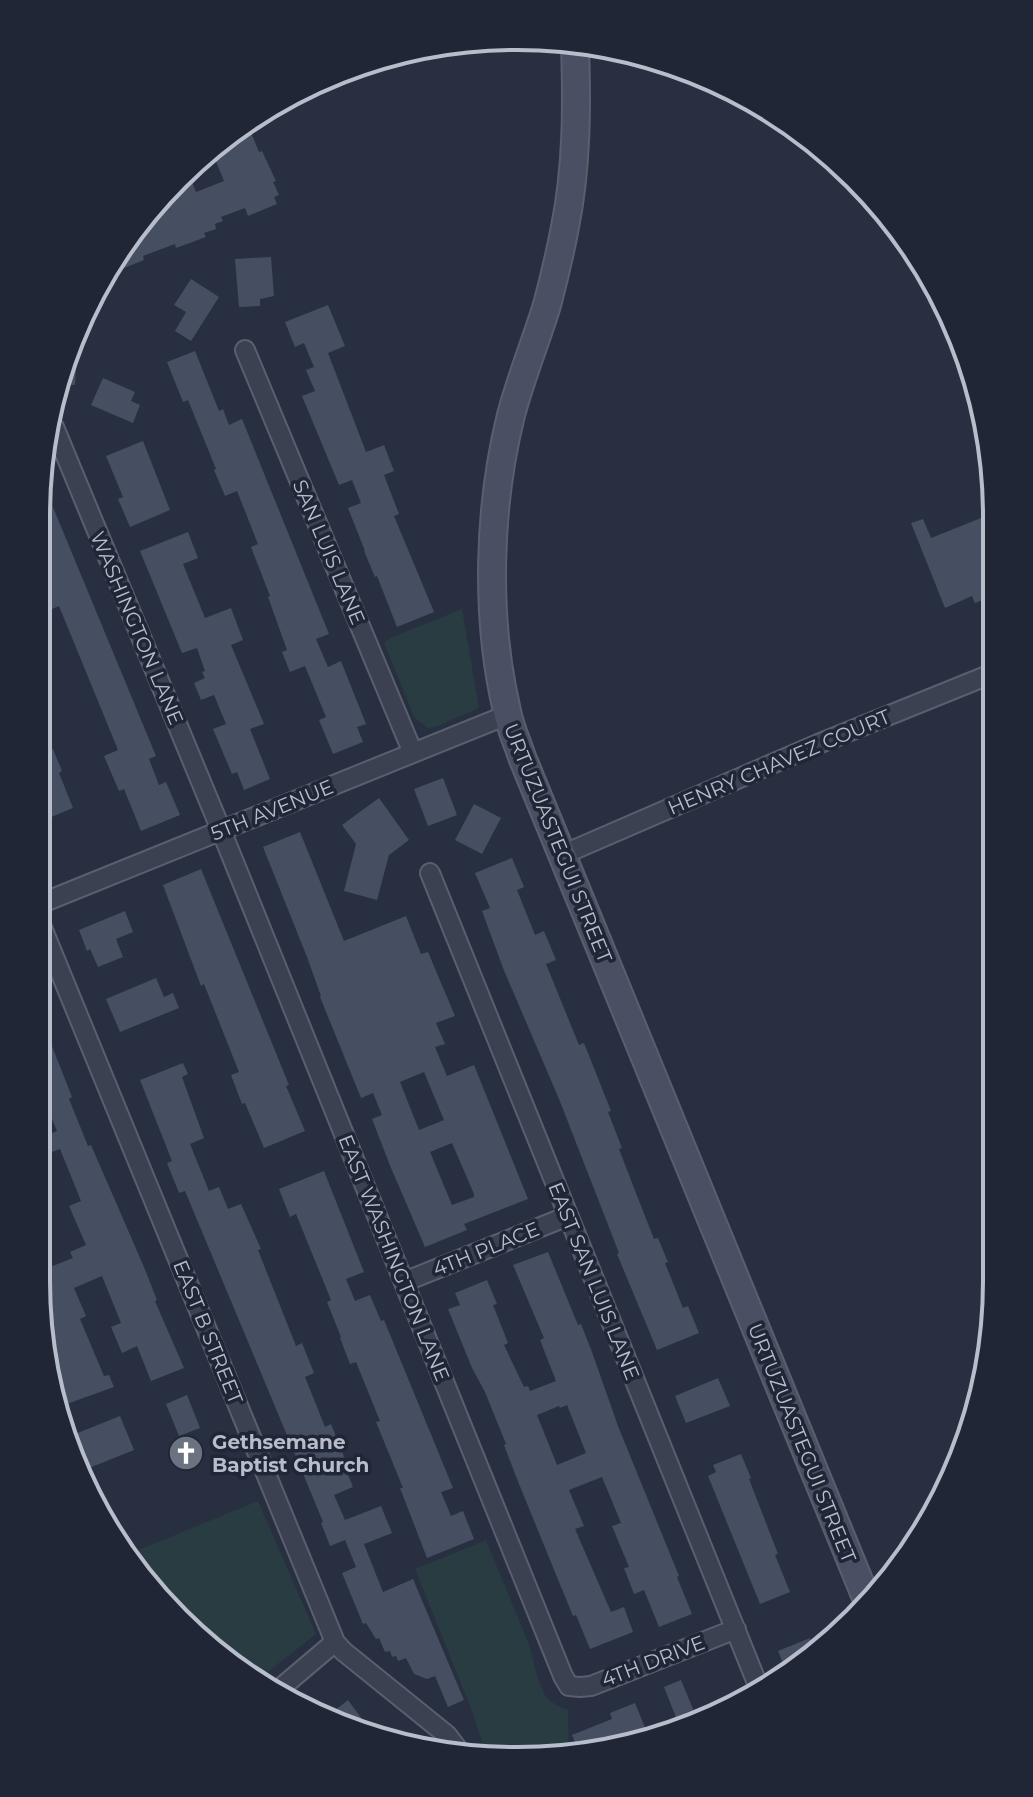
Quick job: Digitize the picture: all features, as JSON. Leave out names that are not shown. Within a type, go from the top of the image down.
[{"type":"main road","name":"URTUZUASTEGUI STREET","points":[[575,54],[576,139],[572,186],[548,302],[512,412],[503,450],[498,495],[493,567],[494,618],[498,666],[507,715],[864,1592]]},
{"type":"street","name":"SAN LUIS LANE","points":[[245,350],[413,753]]},
{"type":"street","name":"WASHINGTON LANE","points":[[57,435],[221,830]]},
{"type":"street","name":"HENRY CHAVEZ COURT","points":[[562,855],[818,744],[983,677]]},
{"type":"street","name":"5TH AVENUE","points":[[50,900],[507,715]]},
{"type":"street","name":"EAST WASHINGTON LANE","points":[[221,830],[569,1686]]},
{"type":"street","name":"EAST SAN LUIS LANE","points":[[430,873],[756,1681]]},
{"type":"street","name":"EAST B STREET","points":[[50,947],[335,1642],[453,1742]]},
{"type":"street","name":"4TH PLACE","points":[[404,1282],[568,1216]]},
{"type":"street","name":"4TH DRIVE","points":[[569,1686],[591,1686],[736,1629]]},
{"type":"street","points":[[284,1685],[335,1642]]},
{"type":"green space","points":[[462,609],[479,708],[427,728],[414,717],[384,643]]},
{"type":"green space","points":[[258,1501],[316,1634],[266,1674],[209,1631],[166,1588],[137,1551]]},
{"type":"green space","points":[[486,1540],[530,1647],[538,1680],[546,1697],[568,1710],[569,1744],[483,1746],[415,1569]]},
{"type":"building","points":[[251,133],[276,181],[273,182],[279,195],[274,197],[277,204],[248,216],[245,208],[221,217],[223,221],[215,224],[216,229],[204,233],[206,237],[143,256],[144,260],[121,269],[146,233],[192,182],[196,192],[224,181],[216,160]]},
{"type":"building","points":[[271,257],[274,296],[260,299],[260,306],[239,307],[235,259]]},
{"type":"building","points":[[191,279],[219,297],[191,341],[175,331],[186,312],[174,305]]},
{"type":"building","points":[[328,305],[345,346],[328,353],[366,452],[384,445],[394,471],[384,475],[399,514],[394,516],[434,612],[397,627],[348,508],[361,503],[352,480],[339,485],[302,396],[315,391],[306,370],[314,367],[304,343],[295,347],[285,322]]},
{"type":"building","points":[[195,351],[219,411],[223,409],[229,425],[242,419],[329,634],[316,639],[328,667],[341,661],[366,724],[357,727],[363,742],[333,754],[319,720],[326,717],[305,666],[290,672],[282,652],[287,650],[251,547],[258,544],[237,491],[225,496],[188,400],[183,402],[167,362]]},
{"type":"building","points":[[76,364],[75,385],[70,385]]},
{"type":"building","points":[[103,378],[135,392],[131,401],[140,405],[133,423],[91,405]]},
{"type":"building","points":[[143,441],[170,510],[130,527],[118,499],[123,497],[106,456]]},
{"type":"building","points":[[50,501],[156,756],[149,759],[159,785],[166,782],[180,815],[141,831],[124,789],[119,791],[104,756],[118,750],[59,606],[50,610]]},
{"type":"building","points":[[983,517],[983,600],[975,603],[972,596],[945,608],[911,523],[923,519],[931,538]]},
{"type":"building","points":[[188,532],[198,558],[183,564],[205,618],[231,608],[243,640],[231,645],[264,724],[250,729],[270,779],[244,790],[237,772],[232,774],[213,729],[226,724],[214,695],[201,700],[194,683],[205,678],[197,648],[182,653],[140,551]]},
{"type":"building","points":[[53,749],[62,771],[59,773],[73,808],[50,818],[50,750]]},
{"type":"building","points":[[443,778],[457,815],[428,826],[414,789]]},
{"type":"building","points":[[379,798],[409,840],[389,855],[377,900],[344,891],[356,844],[342,825]]},
{"type":"building","points":[[474,804],[501,818],[482,854],[455,840]]},
{"type":"building","points":[[300,832],[344,941],[406,916],[421,954],[428,952],[455,1016],[436,1023],[445,1044],[435,1047],[447,1076],[474,1065],[528,1199],[464,1224],[467,1230],[425,1247],[372,1119],[382,1115],[373,1093],[361,1098],[263,847]],"holes":[[[424,1072],[444,1120],[419,1130],[400,1082]],[[452,1143],[474,1194],[474,1197],[452,1205],[430,1152]]]},
{"type":"building","points":[[512,858],[524,887],[517,890],[535,935],[544,931],[556,960],[546,964],[579,1045],[584,1043],[611,1111],[608,1112],[622,1148],[619,1149],[654,1239],[658,1238],[683,1308],[688,1306],[699,1333],[657,1350],[482,911],[490,908],[475,873]]},
{"type":"building","points":[[201,869],[305,1131],[264,1148],[245,1103],[242,1104],[231,1075],[239,1072],[204,984],[201,986],[163,885]]},
{"type":"building","points":[[125,911],[133,932],[116,939],[123,957],[98,967],[90,949],[87,951],[79,930]]},
{"type":"building","points":[[156,978],[164,997],[173,993],[179,1008],[120,1032],[106,999]]},
{"type":"building","points":[[50,1041],[88,1146],[91,1145],[144,1267],[184,1368],[151,1381],[137,1346],[122,1353],[111,1327],[121,1323],[102,1276],[74,1288],[86,1316],[80,1319],[104,1376],[109,1375],[114,1387],[67,1404],[54,1341],[50,1267],[73,1258],[70,1252],[86,1245],[69,1206],[81,1201],[60,1149],[50,1153],[50,1134],[57,1131],[50,1114]]},
{"type":"building","points":[[183,1063],[188,1074],[182,1077],[204,1138],[190,1144],[209,1191],[219,1187],[228,1209],[241,1204],[296,1346],[302,1343],[314,1373],[305,1377],[325,1427],[331,1424],[345,1459],[342,1460],[353,1487],[334,1495],[345,1520],[381,1506],[392,1533],[364,1544],[383,1592],[413,1579],[464,1700],[448,1707],[435,1676],[427,1679],[414,1674],[406,1658],[398,1661],[390,1651],[385,1652],[379,1638],[376,1639],[366,1623],[363,1624],[342,1573],[356,1567],[345,1540],[330,1546],[323,1522],[185,1191],[179,1193],[167,1163],[172,1161],[140,1080]]},
{"type":"building","points":[[324,1171],[364,1272],[346,1279],[355,1301],[370,1295],[381,1321],[384,1320],[453,1488],[441,1492],[451,1516],[463,1511],[474,1539],[427,1558],[376,1422],[380,1421],[356,1362],[350,1364],[327,1302],[331,1300],[296,1214],[290,1217],[279,1189]]},
{"type":"building","points":[[548,1252],[578,1325],[581,1324],[692,1614],[659,1627],[644,1590],[634,1594],[624,1568],[629,1567],[612,1526],[621,1523],[602,1477],[569,1490],[584,1526],[575,1529],[611,1612],[624,1607],[633,1632],[590,1649],[576,1615],[573,1616],[485,1392],[448,1309],[460,1305],[455,1293],[487,1280],[508,1343],[504,1345],[524,1387],[528,1386],[530,1391],[556,1381],[540,1340],[544,1338],[513,1265]],"holes":[[[567,1405],[586,1453],[557,1465],[537,1415]]]},
{"type":"building","points":[[718,1378],[730,1406],[686,1423],[675,1396]]},
{"type":"building","points":[[187,1395],[200,1428],[179,1436],[166,1404]]},
{"type":"building","points":[[120,1416],[134,1450],[90,1468],[76,1433]]},
{"type":"building","points":[[741,1454],[790,1592],[760,1604],[708,1476],[716,1472],[713,1465]]},
{"type":"building","points":[[810,1638],[811,1642],[783,1663],[778,1651]]},
{"type":"building","points":[[681,1680],[694,1711],[676,1718],[664,1687]]},
{"type":"building","points":[[348,1700],[363,1721],[338,1711],[335,1710]]},
{"type":"building","points":[[635,1703],[645,1728],[575,1743],[572,1735],[612,1719],[610,1713]]},
{"type":"place","name":"Gethsemane Baptist Church","points":[[186,1453]]}]
